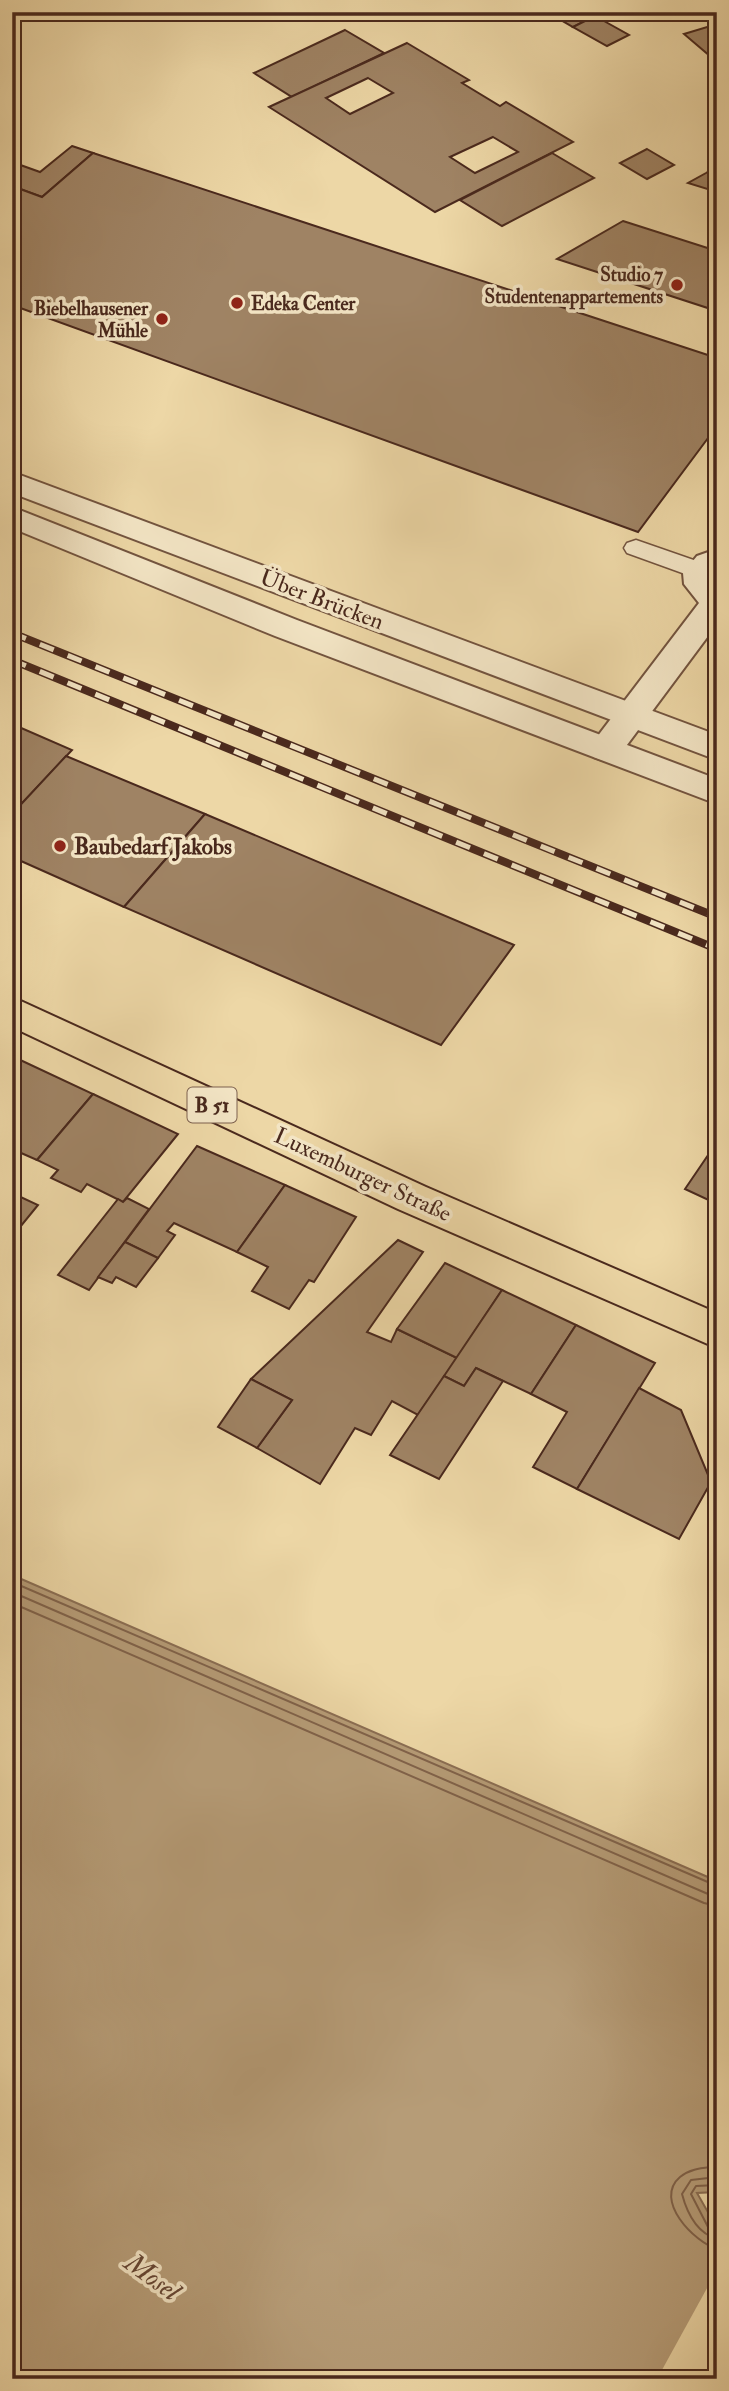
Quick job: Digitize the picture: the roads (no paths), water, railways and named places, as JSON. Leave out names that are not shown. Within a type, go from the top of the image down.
[{"type":"main road","name":"Luxemburger Straße","points":[[12,1012],[412,1198],[717,1331]]},
{"type":"street","name":"Über Brücken","points":[[12,482],[717,748]]},
{"type":"street","name":"Über Brücken","points":[[12,517],[286,628],[717,792]]},
{"type":"street","points":[[606,749],[717,600],[699,587],[708,565]]},
{"type":"lane","points":[[636,548],[708,565]]},
{"type":"water","name":"Mosel","points":[[12,1575],[717,1881],[717,2192],[697,2193],[717,2228],[717,2379],[12,2379]]},
{"type":"railway","points":[[12,633],[717,917]]},
{"type":"railway","points":[[12,660],[717,949]]},
{"type":"place","name":"Studio 7 Studentenappartements","points":[[677,285]]},
{"type":"place","name":"Edeka Center","points":[[237,303]]},
{"type":"place","name":"Biebelhausener Mühle","points":[[162,319]]},
{"type":"place","name":"Baubedarf Jakobs","points":[[60,846]]}]
